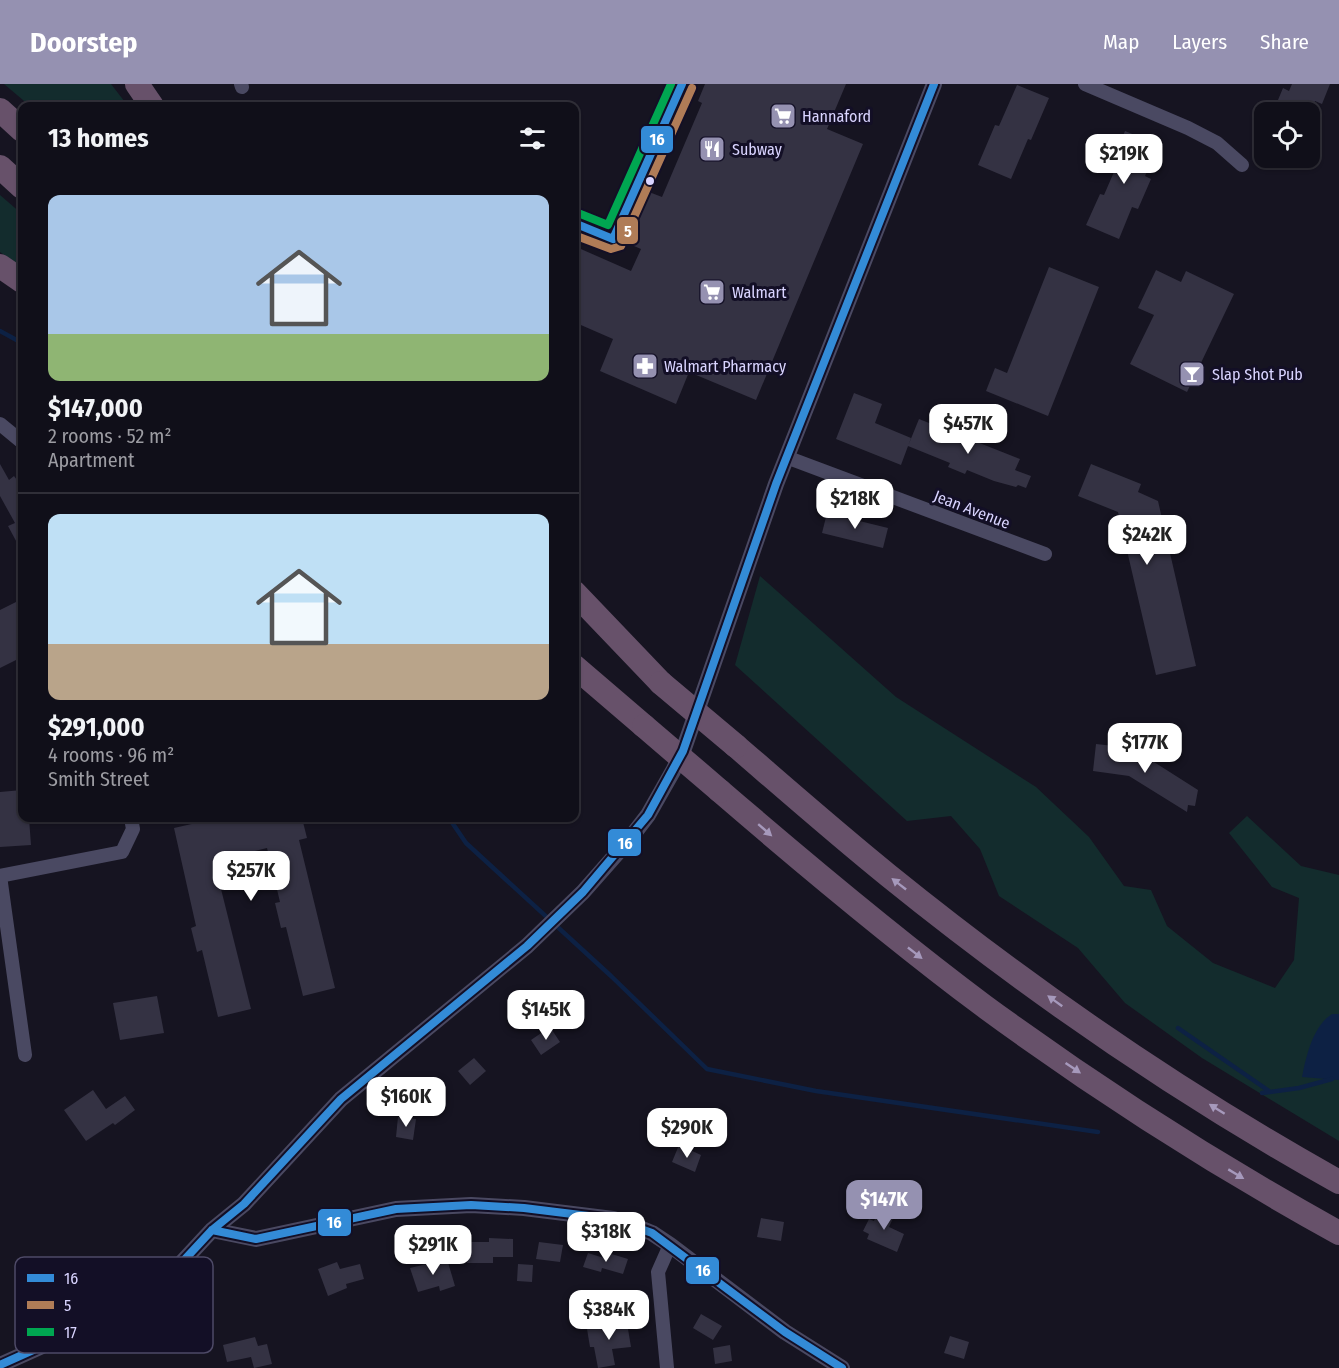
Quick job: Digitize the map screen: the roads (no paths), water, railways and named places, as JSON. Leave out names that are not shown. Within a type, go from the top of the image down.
[{"type":"highway","points":[[137,84],[149,102]]},
{"type":"highway","points":[[0,110],[18,126]]},
{"type":"highway","points":[[0,167],[18,183]]},
{"type":"highway","points":[[0,266],[18,278]]},
{"type":"highway","points":[[579,597],[661,683]]},
{"type":"highway","points":[[579,612],[889,876],[1033,986],[1185,1089],[1339,1182]]},
{"type":"highway","points":[[579,670],[864,913],[941,973],[1029,1038],[1208,1157],[1339,1233]]},
{"type":"highway","points":[[579,680],[644,726]]},
{"type":"street","points":[[187,1257],[213,1230],[244,1204],[341,1099],[527,946],[559,916],[627,842],[656,802],[683,751],[786,457],[934,84]]},
{"type":"street","points":[[1085,84],[1188,128],[1217,143],[1242,165]]},
{"type":"street","points":[[0,424],[18,439]]},
{"type":"street","name":"Jean Avenue","points":[[786,457],[1045,554]]},
{"type":"street","points":[[25,1055],[0,876],[122,852],[133,829],[132,822]]},
{"type":"street","points":[[213,1230],[256,1239],[396,1209],[471,1205],[524,1208],[613,1219],[652,1233],[785,1332],[841,1368]]},
{"type":"street","points":[[667,1368],[658,1272],[670,1245]]},
{"type":"street","points":[[0,1365],[27,1353]]},
{"type":"water","points":[[1332,1014],[1339,1014],[1339,1080],[1302,1077],[1315,1034],[1325,1019]]},
{"type":"waterway","points":[[0,331],[18,341]]},
{"type":"waterway","points":[[452,822],[466,843],[611,976],[707,1069],[816,1091],[1098,1132]]},
{"type":"waterway","points":[[1178,1028],[1269,1091]]},
{"type":"waterway","points":[[1262,1093],[1299,1088],[1332,1079]]},
{"type":"place","name":"Hannaford","points":[[783,116]]},
{"type":"place","name":"Subway","points":[[712,149]]},
{"type":"place","name":"Walmart","points":[[712,292]]},
{"type":"place","name":"Walmart Pharmacy","points":[[645,366]]},
{"type":"place","name":"Slap Shot Pub","points":[[1192,374]]}]
